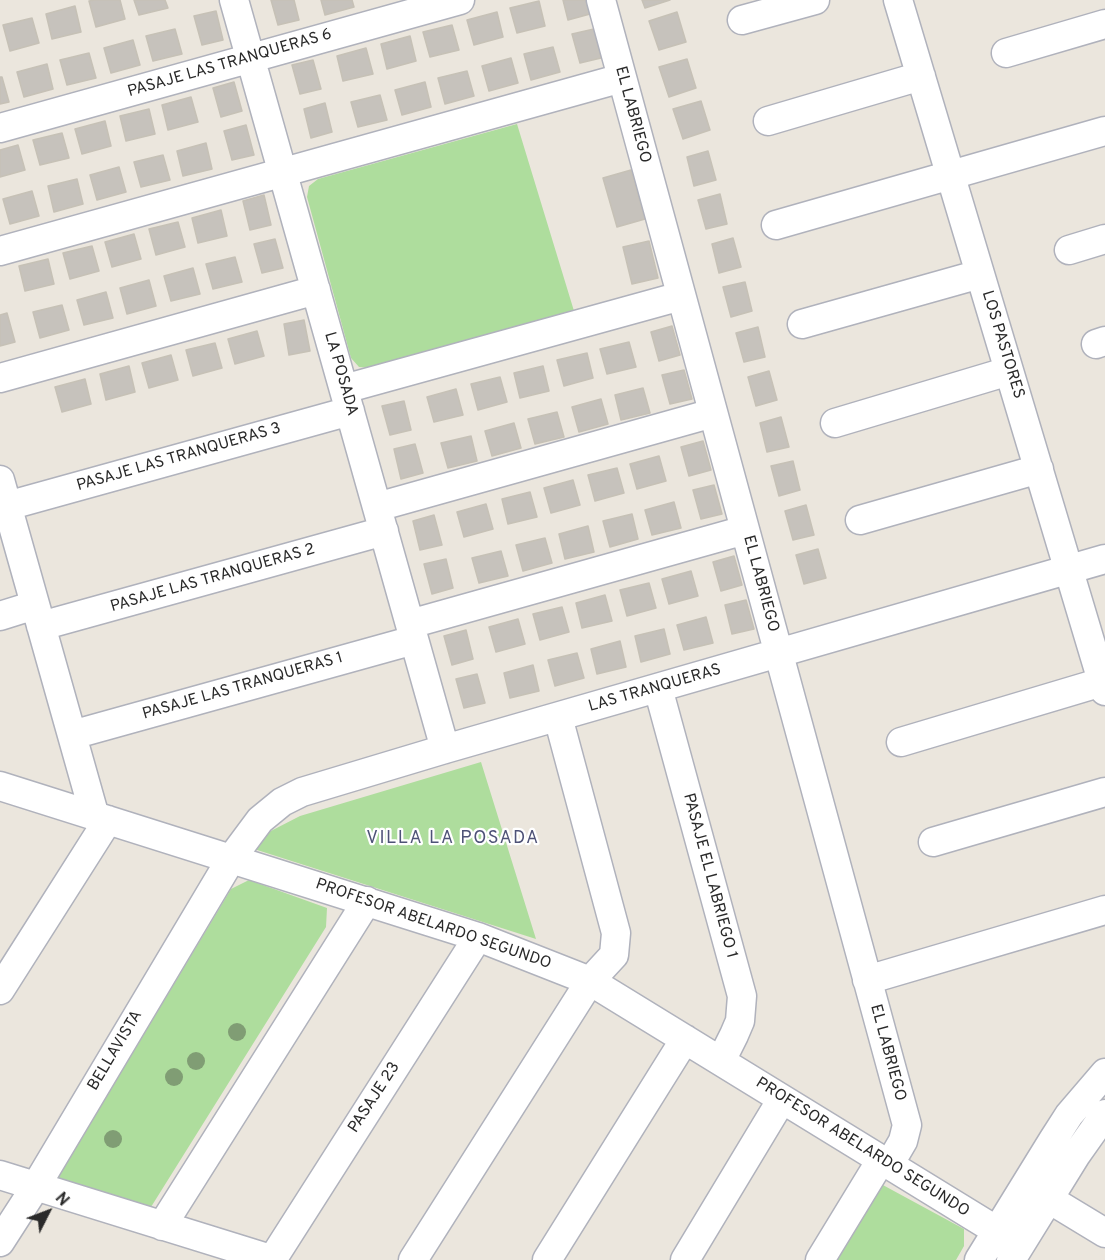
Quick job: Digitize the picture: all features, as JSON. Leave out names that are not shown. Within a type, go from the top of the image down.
[{"type":"street","name":"LA POSADA","points":[[234,0],[446,749]]},
{"type":"street","name":"PASAJE LAS TRANQUERAS 6","points":[[0,128],[460,0]]},
{"type":"street","name":"EL LABRIEGO","points":[[601,0],[906,1125],[903,1141],[885,1162],[820,1260]]},
{"type":"street","points":[[742,20],[815,0]]},
{"type":"street","name":"LOS PASTORES","points":[[898,0],[1104,686]]},
{"type":"street","points":[[1006,53],[1105,24]]},
{"type":"street","points":[[768,121],[921,76]]},
{"type":"street","points":[[0,251],[622,78]]},
{"type":"street","points":[[776,225],[1105,131]]},
{"type":"street","points":[[1069,250],[1105,239]]},
{"type":"street","points":[[802,324],[980,274]]},
{"type":"street","points":[[0,378],[316,290]]},
{"type":"street","name":"PASAJE LAS TRANQUERAS 3","points":[[3,499],[347,400],[681,296]]},
{"type":"street","points":[[835,423],[1009,371]]},
{"type":"street","name":"PASAJE LAS TRANQUERAS 2","points":[[0,616],[38,616],[380,519],[713,413]]},
{"type":"street","points":[[860,520],[1039,469]]},
{"type":"street","points":[[0,990],[101,818],[72,735],[3,499]]},
{"type":"street","name":"PASAJE LAS TRANQUERAS 1","points":[[72,735],[745,530]]},
{"type":"street","name":"LAS TRANQUERAS","points":[[231,859],[260,820],[282,802],[302,792],[1105,559]]},
{"type":"street","points":[[901,742],[1104,686]]},
{"type":"street","name":"PASAJE EL LABRIEGO 1","points":[[658,688],[742,996],[740,1021],[721,1061]]},
{"type":"street","points":[[413,1260],[590,981],[614,955],[616,933],[558,717]]},
{"type":"street","name":"PROFESOR ABELARDO SEGUNDO","points":[[0,786],[478,937],[590,981],[885,1162],[1009,1245]]},
{"type":"street","points":[[933,842],[1105,792]]},
{"type":"street","name":"BELLAVISTA","points":[[0,1242],[36,1186],[231,859]]},
{"type":"street","points":[[162,1226],[367,901]]},
{"type":"street","points":[[867,980],[1105,910]]},
{"type":"street","name":"PASAJE 23","points":[[273,1260],[478,937]]},
{"type":"street","points":[[547,1260],[685,1039]]},
{"type":"street","points":[[1009,1245],[1069,1115],[1105,1073]]},
{"type":"street","points":[[685,1260],[782,1099]]},
{"type":"street","points":[[979,1260],[1009,1245],[1049,1199],[1105,1114]]},
{"type":"street","points":[[0,1175],[273,1260]]},
{"type":"street","points":[[1049,1199],[1105,1233]]},
{"type":"green space","points":[[517,124],[574,311],[371,368],[359,367],[351,358],[307,197],[309,186],[318,179]]},
{"type":"green space","points":[[481,762],[536,939],[254,849],[265,834],[300,816]]},
{"type":"green space","points":[[249,880],[327,908],[326,927],[151,1207],[57,1179],[231,889]]},
{"type":"green space","points":[[881,1184],[964,1229],[964,1246],[956,1260],[837,1260]]},
{"type":"building","points":[[120,0],[125,19],[96,27],[89,1]]},
{"type":"building","points":[[134,0],[165,0],[168,8],[139,15]]},
{"type":"building","points":[[271,0],[294,0],[299,20],[278,25]]},
{"type":"building","points":[[321,0],[352,0],[354,7],[325,15]]},
{"type":"building","points":[[563,0],[586,0],[590,14],[568,20]]},
{"type":"building","points":[[642,0],[670,0],[645,8]]},
{"type":"building","points":[[539,1],[545,26],[517,33],[510,8]]},
{"type":"building","points":[[75,6],[81,32],[52,39],[46,14]]},
{"type":"building","points":[[216,11],[223,40],[202,45],[194,16]]},
{"type":"building","points":[[497,12],[503,37],[474,45],[467,20]]},
{"type":"building","points":[[677,12],[686,42],[659,50],[649,21]]},
{"type":"building","points":[[32,18],[39,43],[10,51],[3,25]]},
{"type":"building","points":[[452,25],[459,50],[430,57],[423,32]]},
{"type":"building","points":[[175,29],[182,54],[153,61],[146,36]]},
{"type":"building","points":[[594,29],[601,58],[580,63],[572,34]]},
{"type":"building","points":[[410,36],[416,61],[387,69],[381,44]]},
{"type":"building","points":[[133,40],[140,65],[111,73],[104,48]]},
{"type":"building","points":[[553,47],[560,72],[531,80],[524,54]]},
{"type":"building","points":[[366,48],[373,74],[343,81],[337,56]]},
{"type":"building","points":[[89,53],[96,78],[67,85],[60,60]]},
{"type":"building","points":[[511,58],[518,83],[489,91],[482,66]]},
{"type":"building","points":[[687,59],[696,88],[669,97],[659,67]]},
{"type":"building","points":[[313,60],[321,89],[300,94],[292,65]]},
{"type":"building","points":[[47,64],[53,89],[24,97],[17,72]]},
{"type":"building","points":[[467,71],[474,96],[445,104],[438,78]]},
{"type":"building","points":[[0,77],[2,77],[9,102],[0,104]]},
{"type":"building","points":[[234,82],[242,111],[221,117],[213,88]]},
{"type":"building","points":[[425,82],[431,107],[402,115],[395,90]]},
{"type":"building","points":[[380,95],[387,120],[358,127],[351,102]]},
{"type":"building","points":[[191,97],[198,122],[168,130],[162,105]]},
{"type":"building","points":[[701,101],[710,130],[683,139],[673,109]]},
{"type":"building","points":[[325,103],[332,132],[311,138],[304,109]]},
{"type":"building","points":[[149,109],[155,134],[126,141],[120,116]]},
{"type":"building","points":[[105,121],[111,146],[82,154],[75,129]]},
{"type":"building","points":[[246,125],[254,155],[232,160],[224,131]]},
{"type":"building","points":[[62,133],[69,158],[40,165],[33,140]]},
{"type":"building","points":[[206,143],[212,169],[183,176],[177,151]]},
{"type":"building","points":[[18,145],[25,170],[0,177],[0,150]]},
{"type":"building","points":[[708,151],[716,180],[694,186],[687,157]]},
{"type":"building","points":[[163,155],[170,180],[141,187],[134,162]]},
{"type":"building","points":[[119,167],[126,192],[97,200],[90,175]]},
{"type":"building","points":[[631,170],[645,219],[617,227],[603,178]]},
{"type":"building","points":[[77,179],[83,204],[54,212],[48,186]]},
{"type":"building","points":[[32,191],[39,216],[10,224],[3,199]]},
{"type":"building","points":[[720,194],[727,224],[706,229],[698,200]]},
{"type":"building","points":[[264,195],[271,225],[250,230],[243,201]]},
{"type":"building","points":[[221,210],[227,236],[198,243],[192,218]]},
{"type":"building","points":[[178,222],[185,247],[156,255],[149,229]]},
{"type":"building","points":[[134,234],[141,259],[112,267],[105,242]]},
{"type":"building","points":[[733,238],[741,267],[719,273],[712,244]]},
{"type":"building","points":[[275,239],[283,268],[262,273],[254,244]]},
{"type":"building","points":[[649,241],[658,278],[632,284],[623,247]]},
{"type":"building","points":[[92,246],[99,271],[70,279],[63,253]]},
{"type":"building","points":[[235,257],[242,282],[213,289],[206,264]]},
{"type":"building","points":[[48,259],[54,284],[25,291],[19,266]]},
{"type":"building","points":[[193,268],[200,294],[171,301],[164,276]]},
{"type":"building","points":[[149,280],[156,306],[127,314],[120,288]]},
{"type":"building","points":[[745,282],[752,311],[731,317],[723,287]]},
{"type":"building","points":[[106,292],[113,318],[84,325],[77,300]]},
{"type":"building","points":[[62,305],[69,330],[40,338],[33,312]]},
{"type":"building","points":[[7,313],[15,342],[0,346],[0,315]]},
{"type":"building","points":[[304,320],[310,351],[289,355],[284,324]]},
{"type":"building","points":[[672,326],[680,355],[659,361],[651,332]]},
{"type":"building","points":[[758,327],[765,357],[744,362],[736,333]]},
{"type":"building","points":[[257,331],[264,356],[235,364],[228,339]]},
{"type":"building","points":[[629,342],[636,367],[607,374],[600,349]]},
{"type":"building","points":[[215,343],[222,368],[193,376],[186,350]]},
{"type":"building","points":[[587,353],[593,378],[564,386],[557,360]]},
{"type":"building","points":[[171,355],[178,380],[149,388],[142,363]]},
{"type":"building","points":[[129,366],[135,392],[106,400],[100,374]]},
{"type":"building","points":[[543,366],[549,391],[520,398],[514,373]]},
{"type":"building","points":[[684,370],[692,399],[670,404],[662,375]]},
{"type":"building","points":[[769,371],[777,400],[756,406],[748,377]]},
{"type":"building","points":[[500,377],[507,402],[478,410],[471,384]]},
{"type":"building","points":[[85,379],[91,404],[62,412],[55,387]]},
{"type":"building","points":[[643,388],[650,413],[621,420],[615,395]]},
{"type":"building","points":[[456,389],[463,415],[434,422],[427,397]]},
{"type":"building","points":[[601,399],[608,424],[579,432],[572,407]]},
{"type":"building","points":[[404,401],[411,430],[390,435],[382,406]]},
{"type":"building","points":[[557,412],[564,437],[535,444],[528,419]]},
{"type":"building","points":[[781,417],[789,447],[767,452],[760,423]]},
{"type":"building","points":[[514,423],[521,448],[492,456],[485,431]]},
{"type":"building","points":[[471,436],[477,461],[448,468],[441,443]]},
{"type":"building","points":[[703,441],[711,470],[689,476],[681,447]]},
{"type":"building","points":[[415,444],[423,473],[401,479],[394,449]]},
{"type":"building","points":[[659,456],[666,481],[637,489],[630,464]]},
{"type":"building","points":[[793,461],[800,490],[779,496],[771,466]]},
{"type":"building","points":[[617,468],[624,493],[595,501],[588,475]]},
{"type":"building","points":[[573,480],[580,505],[551,513],[544,488]]},
{"type":"building","points":[[714,485],[722,514],[701,519],[693,490]]},
{"type":"building","points":[[530,492],[537,517],[508,524],[502,499]]},
{"type":"building","points":[[674,502],[681,528],[652,535],[645,510]]},
{"type":"building","points":[[486,504],[493,529],[464,537],[457,512]]},
{"type":"building","points":[[806,505],[814,535],[793,540],[785,511]]},
{"type":"building","points":[[632,514],[638,539],[610,547],[603,521]]},
{"type":"building","points":[[434,515],[442,545],[420,550],[413,521]]},
{"type":"building","points":[[588,526],[594,552],[565,559],[559,534]]},
{"type":"building","points":[[545,538],[552,563],[523,571],[516,545]]},
{"type":"building","points":[[818,549],[826,578],[804,584],[796,555]]},
{"type":"building","points":[[501,551],[508,576],[479,583],[472,558]]},
{"type":"building","points":[[734,556],[742,585],[721,591],[713,562]]},
{"type":"building","points":[[446,559],[453,588],[432,594],[424,564]]},
{"type":"building","points":[[691,571],[698,596],[669,604],[662,579]]},
{"type":"building","points":[[649,583],[656,608],[627,616],[620,590]]},
{"type":"building","points":[[605,595],[612,621],[582,628],[576,603]]},
{"type":"building","points":[[746,600],[754,629],[732,634],[725,605]]},
{"type":"building","points":[[562,607],[569,632],[540,640],[533,614]]},
{"type":"building","points":[[706,617],[713,643],[684,650],[677,625]]},
{"type":"building","points":[[518,619],[525,644],[496,652],[489,627]]},
{"type":"building","points":[[664,629],[670,654],[641,662],[635,636]]},
{"type":"building","points":[[466,630],[473,659],[452,665],[444,636]]},
{"type":"building","points":[[620,641],[626,667],[597,674],[591,649]]},
{"type":"building","points":[[577,653],[584,678],[555,686],[548,660]]},
{"type":"building","points":[[533,665],[539,691],[510,698],[504,673]]},
{"type":"building","points":[[477,674],[485,703],[464,708],[456,679]]},
{"type":"district","name":"VILLA LA POSADA","points":[[453,839]]}]
